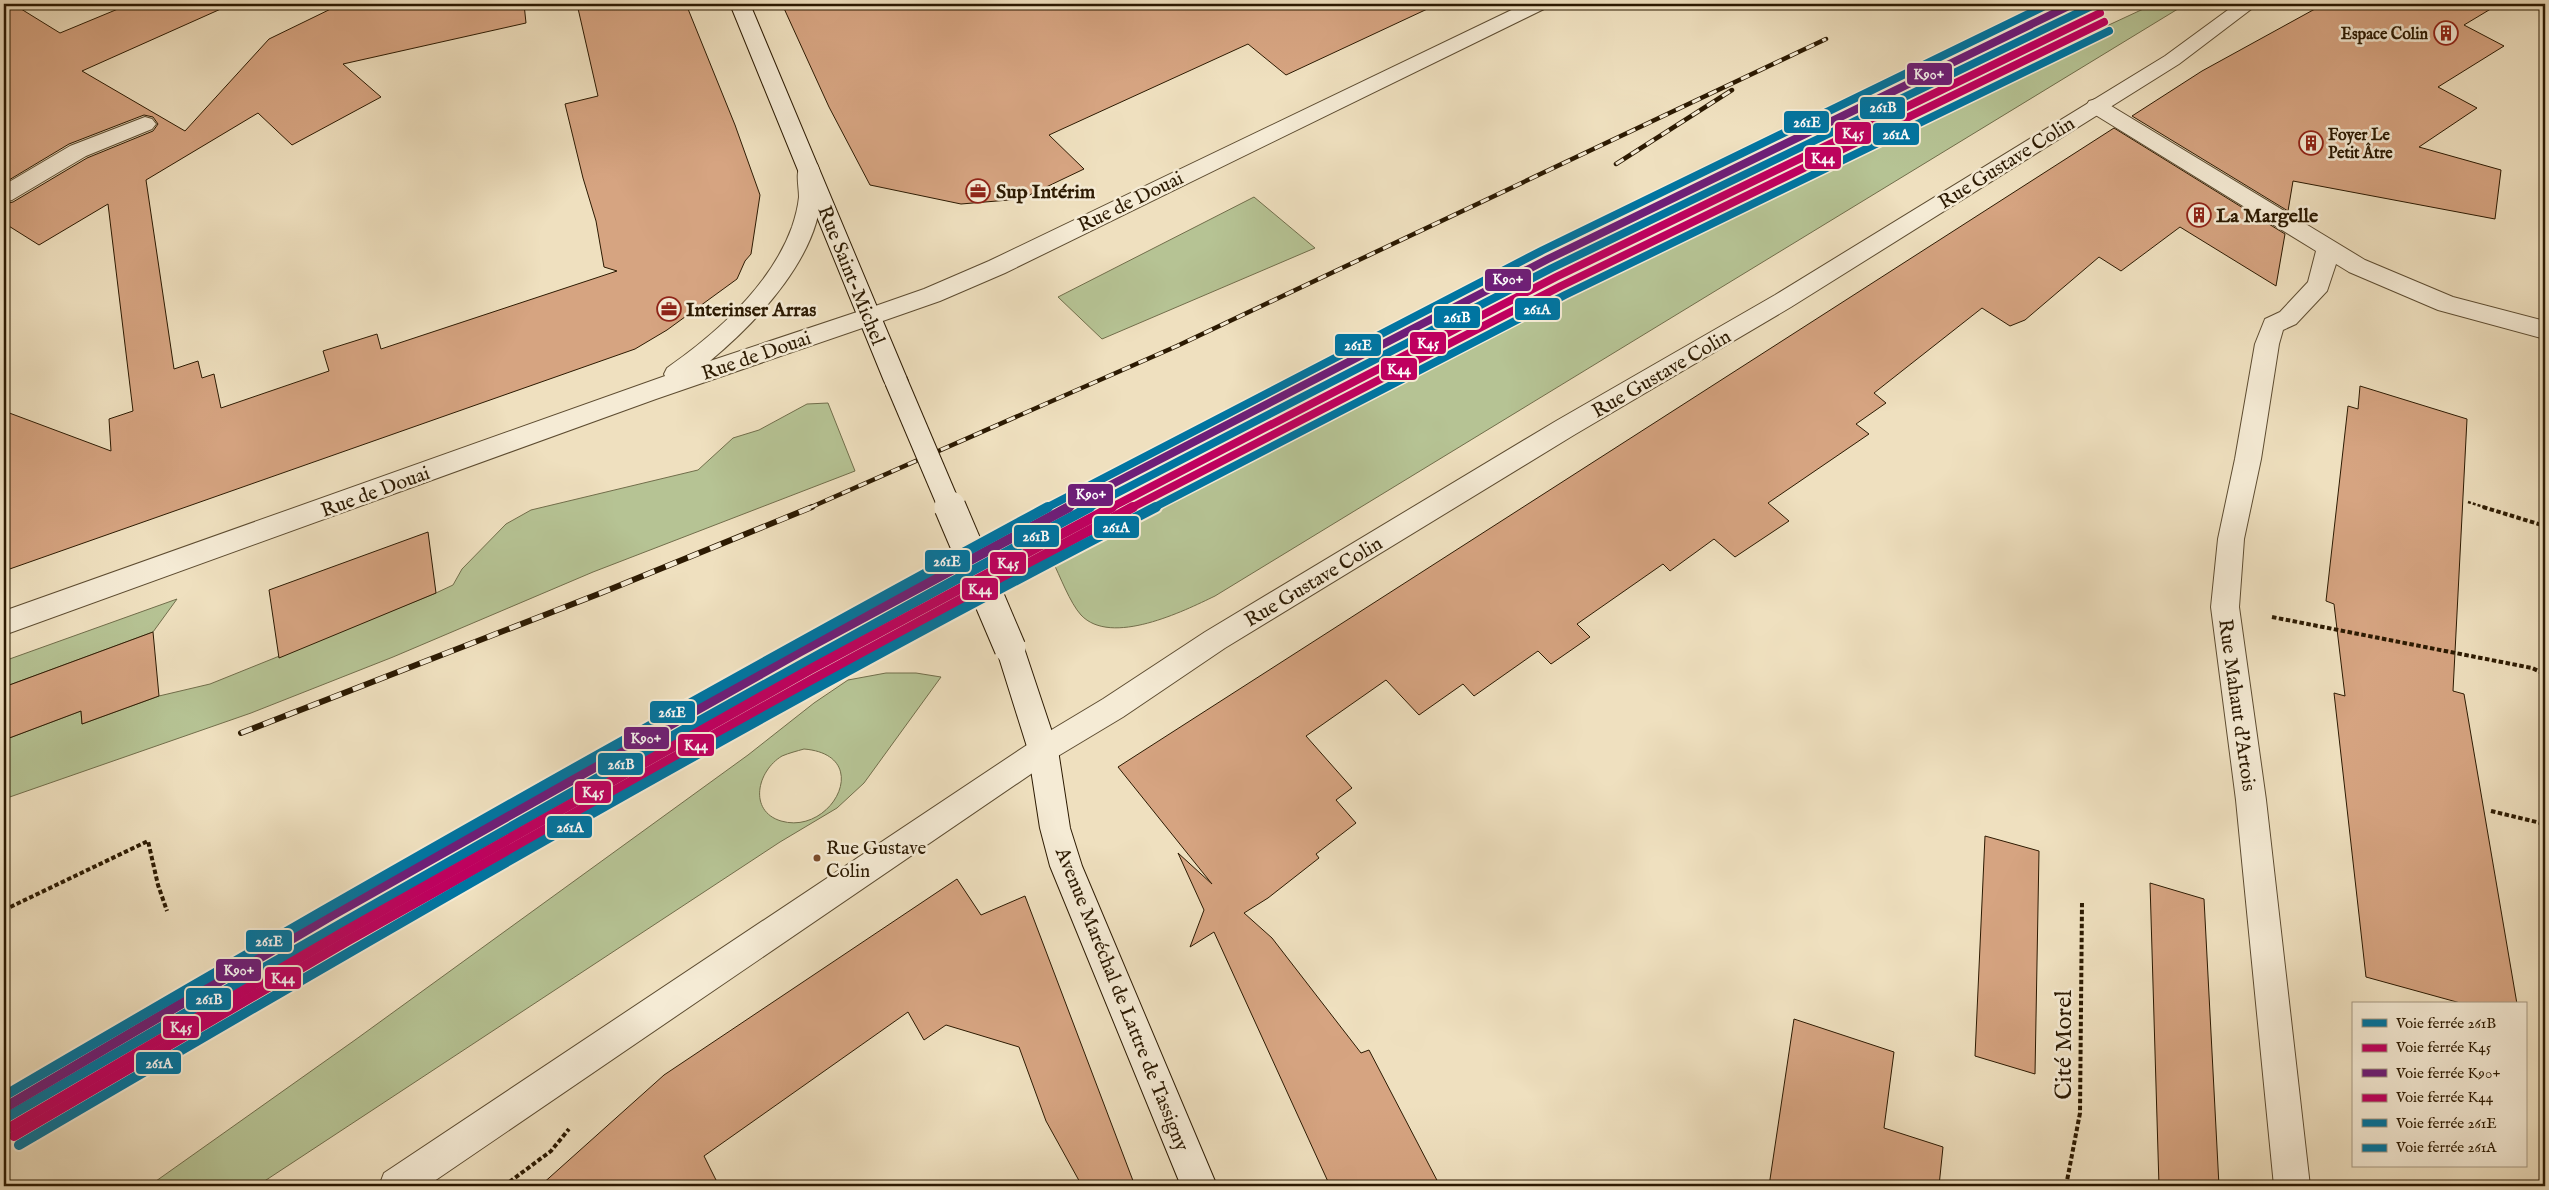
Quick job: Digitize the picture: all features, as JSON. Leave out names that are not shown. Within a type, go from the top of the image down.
[{"type":"street","name":"Rue Saint-Michel","points":[[740,4],[869,317],[1010,648]]},
{"type":"street","name":"Rue de Douai","points":[[4,624],[647,392],[932,295],[997,267],[1539,4]]},
{"type":"street","name":"Rue Gustave Colin","points":[[397,1186],[1043,750],[1113,708],[1215,640],[1565,428],[1783,301],[2172,60],[2248,4]]},
{"type":"street","points":[[2096,106],[2357,266],[2446,304],[2545,330]]},
{"type":"street","points":[[4,195],[78,151],[145,124]]},
{"type":"street","name":"Rue Saint-Michel","points":[[647,392],[704,354],[729,332],[772,283],[796,243],[804,223],[809,203],[809,169]]},
{"type":"street","name":"Rue Mahaut d'Artois","points":[[2292,1186],[2251,800],[2225,608],[2231,539],[2248,459],[2267,344],[2273,325],[2288,318],[2318,284],[2328,248]]},
{"type":"street","name":"Avenue Maréchal de Lattre de Tassigny","points":[[1010,648],[1043,750],[1055,828],[1066,866],[1199,1186]]},
{"type":"path","points":[[2468,502],[2545,526]]},
{"type":"path","points":[[2225,608],[2532,668],[2545,674]]},
{"type":"path","points":[[2490,811],[2545,824]]},
{"type":"path","points":[[4,910],[148,840],[158,885],[167,911]]},
{"type":"path","name":"Cité Morel","points":[[2066,1186],[2080,1113],[2082,903]]},
{"type":"green space","points":[[2154,4],[2186,4],[1215,596],[1167,617],[1128,627],[1110,628],[1094,624],[1081,615],[1073,604],[1052,560],[1159,495],[1232,454],[1407,376],[1642,257],[1831,154]]},
{"type":"green space","points":[[1254,197],[1315,248],[1102,339],[1058,297]]},
{"type":"green space","points":[[828,403],[855,471],[593,572],[393,657],[251,713],[4,799],[4,740],[81,711],[82,724],[159,696],[210,684],[436,593],[453,585],[462,569],[506,524],[531,510],[698,470],[733,438],[759,430],[807,404]]},
{"type":"green space","points":[[177,599],[153,632],[4,687],[4,661]]},
{"type":"green space","points":[[886,673],[916,673],[941,677],[864,783],[837,808],[780,842],[257,1186],[149,1186],[355,1040],[748,755],[814,703],[848,680]],"holes":[[[804,749],[825,754],[838,765],[841,778],[838,793],[829,806],[816,817],[800,822],[781,821],[771,816],[764,809],[760,800],[760,790],[762,781],[773,763],[782,756]]]},
{"type":"building","points":[[4,4],[13,4],[60,33],[130,4],[221,4],[223,8],[82,71],[185,131],[269,39],[341,4],[524,4],[526,23],[343,64],[381,97],[292,145],[258,113],[146,180],[174,369],[198,361],[202,378],[214,374],[221,408],[329,371],[323,351],[377,334],[381,349],[617,271],[604,267],[596,221],[583,178],[565,104],[598,96],[577,4],[686,4],[735,125],[760,195],[751,254],[745,261],[737,279],[667,330],[635,349],[4,571],[4,411],[111,451],[109,419],[133,411],[108,204],[39,245],[4,223],[4,204],[13,202],[87,158],[153,131],[158,124],[153,117],[144,115],[69,144],[4,183]]},
{"type":"building","points":[[782,4],[1438,4],[1286,75],[1248,44],[1049,135],[1084,169],[1021,199],[961,204],[870,185],[829,107]]},
{"type":"building","points":[[2324,4],[2499,4],[2464,25],[2504,46],[2438,87],[2477,108],[2419,147],[2501,170],[2495,219],[2293,181],[2288,211],[2132,116],[2202,71]]},
{"type":"building","points":[[2114,128],[2285,234],[2276,286],[2180,227],[2121,271],[2099,257],[2025,320],[2010,326],[1982,308],[1874,393],[1886,403],[1856,424],[1869,434],[1768,503],[1789,521],[1735,557],[1714,539],[1670,571],[1663,564],[1577,624],[1590,637],[1551,664],[1538,651],[1474,696],[1463,684],[1419,715],[1386,680],[1306,736],[1352,788],[1336,800],[1356,823],[1316,854],[1319,858],[1268,898],[1244,913],[1272,938],[1361,1053],[1369,1050],[1440,1186],[1330,1186],[1214,932],[1190,947],[1204,910],[1178,853],[1212,884],[1118,767]]},
{"type":"building","points":[[2360,386],[2467,419],[2453,691],[2464,694],[2517,1002],[2457,1002],[2366,977],[2334,693],[2345,696],[2334,604],[2326,601],[2348,406],[2358,409]]},
{"type":"building","points":[[428,532],[436,593],[279,658],[269,590]]},
{"type":"building","points":[[153,632],[159,696],[82,724],[81,711],[4,740],[4,687]]},
{"type":"building","points":[[1985,836],[2039,851],[2035,1074],[1975,1056]]},
{"type":"building","points":[[957,879],[981,915],[1025,896],[1135,1186],[1082,1186],[1046,1121],[1019,1047],[946,1025],[924,1040],[908,1012],[704,1156],[719,1186],[540,1186],[664,1075]]},
{"type":"building","points":[[2150,883],[2204,899],[2219,1186],[2159,1186]]},
{"type":"building","points":[[1794,1019],[1894,1052],[1884,1128],[1943,1147],[1939,1186],[1769,1186]]},
{"type":"railway","points":[[809,508],[1177,346],[1826,39]]},
{"type":"railway","points":[[1616,164],[1732,90]]},
{"type":"railway","points":[[241,733],[601,593],[812,507]]},
{"type":"rail line","name":"261E","points":[[4,1096],[327,907],[794,644],[1099,479],[1543,250],[2049,4]]},
{"type":"rail line","name":"K90+","points":[[4,1108],[332,915],[799,652],[1103,488],[1548,259],[2073,4]]},
{"type":"rail line","name":"261B","points":[[4,1119],[337,924],[804,661],[1108,497],[1552,268],[2096,4]]},
{"type":"rail line","name":"K45","points":[[9,1128],[342,933],[809,670],[1113,506],[1556,277],[2100,13]]},
{"type":"rail line","name":"K44","points":[[14,1136],[347,941],[814,679],[1117,515],[1561,286],[2104,22]]},
{"type":"rail line","name":"261A","points":[[19,1145],[352,950],[818,687],[1122,524],[1565,295],[2109,31]]},
{"type":"place","name":"Espace Colin","points":[[2446,33]]},
{"type":"place","name":"Foyer Le Petit Âtre","points":[[2311,143]]},
{"type":"place","name":"Sup Intérim","points":[[978,191]]},
{"type":"place","name":"La Margelle","points":[[2199,215]]},
{"type":"place","name":"Interinser Arras","points":[[669,309]]},
{"type":"place","name":"Rue Gustave Colin","points":[[817,858]]}]
